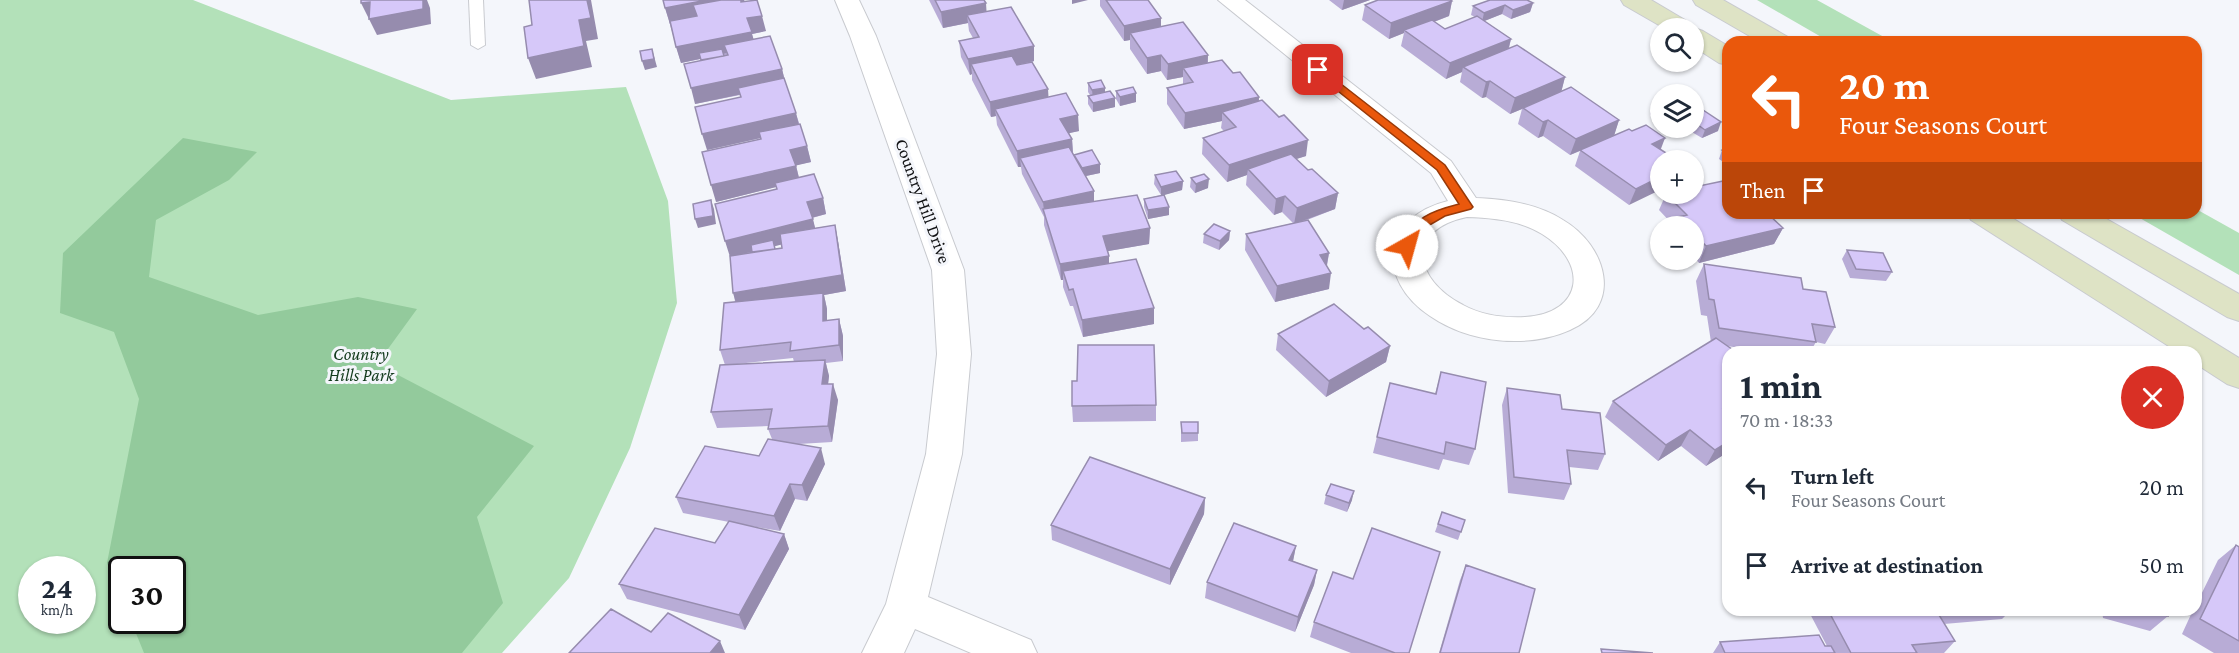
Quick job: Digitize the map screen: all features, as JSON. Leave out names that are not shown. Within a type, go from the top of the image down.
[{"type":"main road","points":[[1633,0],[1664,18]]},
{"type":"main road","points":[[1706,0],[1769,36]]},
{"type":"main road","points":[[1704,42],[1722,53]]},
{"type":"main road","points":[[1992,219],[2193,346]]},
{"type":"main road","points":[[2083,219],[2239,309]]},
{"type":"main road","points":[[2202,352],[2239,375]]},
{"type":"street","name":"Country Hill Drive","points":[[847,0],[863,36],[948,270],[954,354],[944,454],[906,606],[883,653]]},
{"type":"street","points":[[1230,0],[1441,167],[1467,207]]},
{"type":"street","points":[[1467,207],[1504,208],[1533,217],[1562,233],[1580,252],[1590,272],[1588,293],[1578,309],[1557,323],[1541,327],[1500,328],[1471,322],[1441,308],[1420,290],[1408,269],[1407,246],[1417,228],[1441,213],[1467,207]]},
{"type":"street","points":[[906,606],[1016,653]]},
{"type":"lane","points":[[476,0],[478,45]]},
{"type":"green space","name":"Country Hills Park","points":[[0,0],[193,0],[451,100],[626,87],[668,201],[677,303],[630,448],[569,578],[502,653],[0,653]]},
{"type":"green space","points":[[1757,0],[1817,0],[1882,36],[1820,36]]},
{"type":"green space","points":[[183,138],[257,152],[229,180],[156,220],[149,277],[258,315],[358,297],[417,309],[377,364],[534,446],[477,517],[503,603],[462,653],[144,653],[136,634],[186,634],[186,556],[108,556],[139,399],[114,332],[60,313],[63,253]]},
{"type":"green space","points":[[2202,212],[2239,233],[2239,275],[2141,219],[2202,219]]},
{"type":"building","points":[[361,0],[423,0],[423,9],[369,19],[370,2],[361,3]]},
{"type":"building","points":[[529,0],[587,0],[591,18],[579,20],[584,46],[528,58],[524,27],[532,25]]},
{"type":"building","points":[[663,0],[707,0],[665,8]]},
{"type":"building","points":[[721,0],[741,0],[741,2],[757,0],[762,16],[747,18],[752,32],[676,47],[670,21],[697,16],[693,5]]},
{"type":"building","points":[[935,0],[984,0],[986,3],[941,12]]},
{"type":"building","points":[[1106,0],[1148,0],[1161,18],[1124,26]]},
{"type":"building","points":[[1378,0],[1452,1],[1391,23],[1365,5]]},
{"type":"building","points":[[1490,0],[1527,0],[1533,3],[1513,10],[1505,5],[1484,13],[1473,6]]},
{"type":"building","points":[[1011,7],[1034,46],[968,59],[959,41],[979,37],[967,15]]},
{"type":"building","points":[[1477,16],[1511,39],[1450,63],[1404,30],[1432,20],[1445,29]]},
{"type":"building","points":[[1183,22],[1208,55],[1168,64],[1161,55],[1147,58],[1130,33]]},
{"type":"building","points":[[770,36],[782,69],[691,88],[684,64],[728,55],[724,45]]},
{"type":"building","points":[[1517,45],[1565,77],[1515,98],[1490,81],[1486,82],[1463,67]]},
{"type":"building","points":[[652,49],[654,59],[642,61],[640,51]]},
{"type":"building","points":[[722,49],[724,56],[701,60],[699,53]]},
{"type":"building","points":[[1012,56],[1017,65],[1032,62],[1048,89],[990,102],[971,64]]},
{"type":"building","points":[[1222,60],[1233,73],[1240,72],[1259,97],[1185,113],[1167,88],[1193,82],[1183,68]]},
{"type":"building","points":[[784,78],[796,113],[702,134],[695,107],[741,97],[738,88]]},
{"type":"building","points":[[1101,80],[1105,88],[1092,90],[1088,83]]},
{"type":"building","points":[[1133,87],[1136,93],[1120,97],[1116,91]]},
{"type":"building","points":[[1571,87],[1619,120],[1576,139],[1548,120],[1543,122],[1523,108]]},
{"type":"building","points":[[1110,91],[1115,98],[1093,103],[1088,96]]},
{"type":"building","points":[[1066,93],[1078,115],[1060,119],[1072,139],[1017,151],[995,109]]},
{"type":"building","points":[[1262,100],[1279,117],[1284,115],[1308,140],[1229,165],[1203,138],[1236,127],[1222,112]]},
{"type":"building","points":[[1704,111],[1721,122],[1704,129]]},
{"type":"building","points":[[800,124],[807,146],[790,150],[796,166],[711,185],[702,152],[761,139],[759,132]]},
{"type":"building","points":[[1646,125],[1650,128],[1650,138],[1665,138],[1652,144],[1661,150],[1650,150],[1650,182],[1636,189],[1580,150],[1629,129],[1632,131]]},
{"type":"building","points":[[1069,147],[1094,191],[1043,202],[1020,158]]},
{"type":"building","points":[[1092,150],[1100,164],[1082,168],[1074,155]]},
{"type":"building","points":[[1291,154],[1308,170],[1312,169],[1338,193],[1297,208],[1285,196],[1276,199],[1248,169]]},
{"type":"building","points":[[1176,171],[1183,181],[1161,187],[1155,175]]},
{"type":"building","points":[[814,174],[823,198],[807,202],[813,219],[725,241],[715,204],[777,189],[775,183]]},
{"type":"building","points":[[1204,174],[1209,179],[1196,184],[1191,178]]},
{"type":"building","points":[[1722,181],[1722,219],[1773,219],[1783,228],[1706,246],[1704,244],[1704,216],[1682,216],[1687,215],[1676,204],[1704,204],[1704,185]]},
{"type":"building","points":[[1137,195],[1150,228],[1103,236],[1109,256],[1060,264],[1043,209]]},
{"type":"building","points":[[1164,195],[1169,207],[1148,210],[1144,199]]},
{"type":"building","points":[[711,200],[713,216],[695,219],[693,204]]},
{"type":"building","points":[[1308,220],[1329,253],[1320,255],[1331,273],[1277,286],[1246,234]]},
{"type":"building","points":[[1214,224],[1230,231],[1220,241],[1204,234]]},
{"type":"building","points":[[835,225],[842,275],[733,293],[730,256],[782,248],[780,234]]},
{"type":"building","points":[[773,240],[775,249],[752,252],[751,245]]},
{"type":"building","points":[[1847,250],[1883,253],[1892,272],[1856,269]]},
{"type":"building","points":[[1136,259],[1154,308],[1082,320],[1073,289],[1069,290],[1063,271]]},
{"type":"building","points":[[1704,264],[1801,278],[1803,289],[1826,292],[1835,327],[1812,324],[1816,342],[1719,328],[1714,300],[1709,299]]},
{"type":"building","points":[[823,293],[823,321],[839,319],[839,345],[790,351],[791,342],[720,350],[724,303]]},
{"type":"building","points":[[1334,304],[1364,329],[1368,327],[1390,346],[1329,381],[1278,334]]},
{"type":"building","points":[[1716,338],[1727,346],[1722,346],[1722,446],[1715,450],[1690,430],[1666,445],[1613,401]]},
{"type":"building","points":[[1078,345],[1154,345],[1156,405],[1072,406],[1072,381],[1077,381]]},
{"type":"building","points":[[825,360],[822,384],[833,384],[828,426],[768,429],[772,409],[711,412],[720,365]]},
{"type":"building","points":[[1441,372],[1486,382],[1475,449],[1446,442],[1444,454],[1377,437],[1390,383],[1436,394]]},
{"type":"building","points":[[1507,388],[1560,395],[1562,409],[1600,413],[1605,454],[1567,450],[1571,484],[1514,477]]},
{"type":"building","points":[[1181,422],[1198,422],[1198,433],[1182,433]]},
{"type":"building","points":[[768,439],[821,448],[802,485],[790,484],[774,516],[676,497],[705,446],[759,456]]},
{"type":"building","points":[[1090,457],[1205,498],[1170,569],[1051,525]]},
{"type":"building","points":[[1331,484],[1354,491],[1349,503],[1326,495]]},
{"type":"building","points":[[1442,512],[1465,520],[1461,532],[1438,524]]},
{"type":"building","points":[[729,521],[784,534],[739,615],[619,584],[655,528],[715,543]]},
{"type":"building","points":[[1234,523],[1296,546],[1289,560],[1317,570],[1298,617],[1207,582]]},
{"type":"building","points":[[1372,528],[1440,552],[1409,653],[1395,653],[1314,622],[1333,572],[1353,579]]},
{"type":"building","points":[[2236,545],[2239,547],[2239,641],[2200,619]]},
{"type":"building","points":[[1466,565],[1535,589],[1519,653],[1440,653]]},
{"type":"building","points":[[611,609],[651,632],[668,613],[720,641],[710,653],[569,653]]},
{"type":"building","points":[[1831,616],[1940,616],[1955,641],[1912,645],[1917,653],[1851,653]]},
{"type":"building","points":[[1819,635],[1825,646],[1831,646],[1835,653],[1725,653],[1720,642]]},
{"type":"building","points":[[1601,649],[1653,653],[1602,653]]},
{"type":"route","points":[[1318,70],[1441,167],[1467,207],[1441,213],[1417,228],[1407,246]]}]
